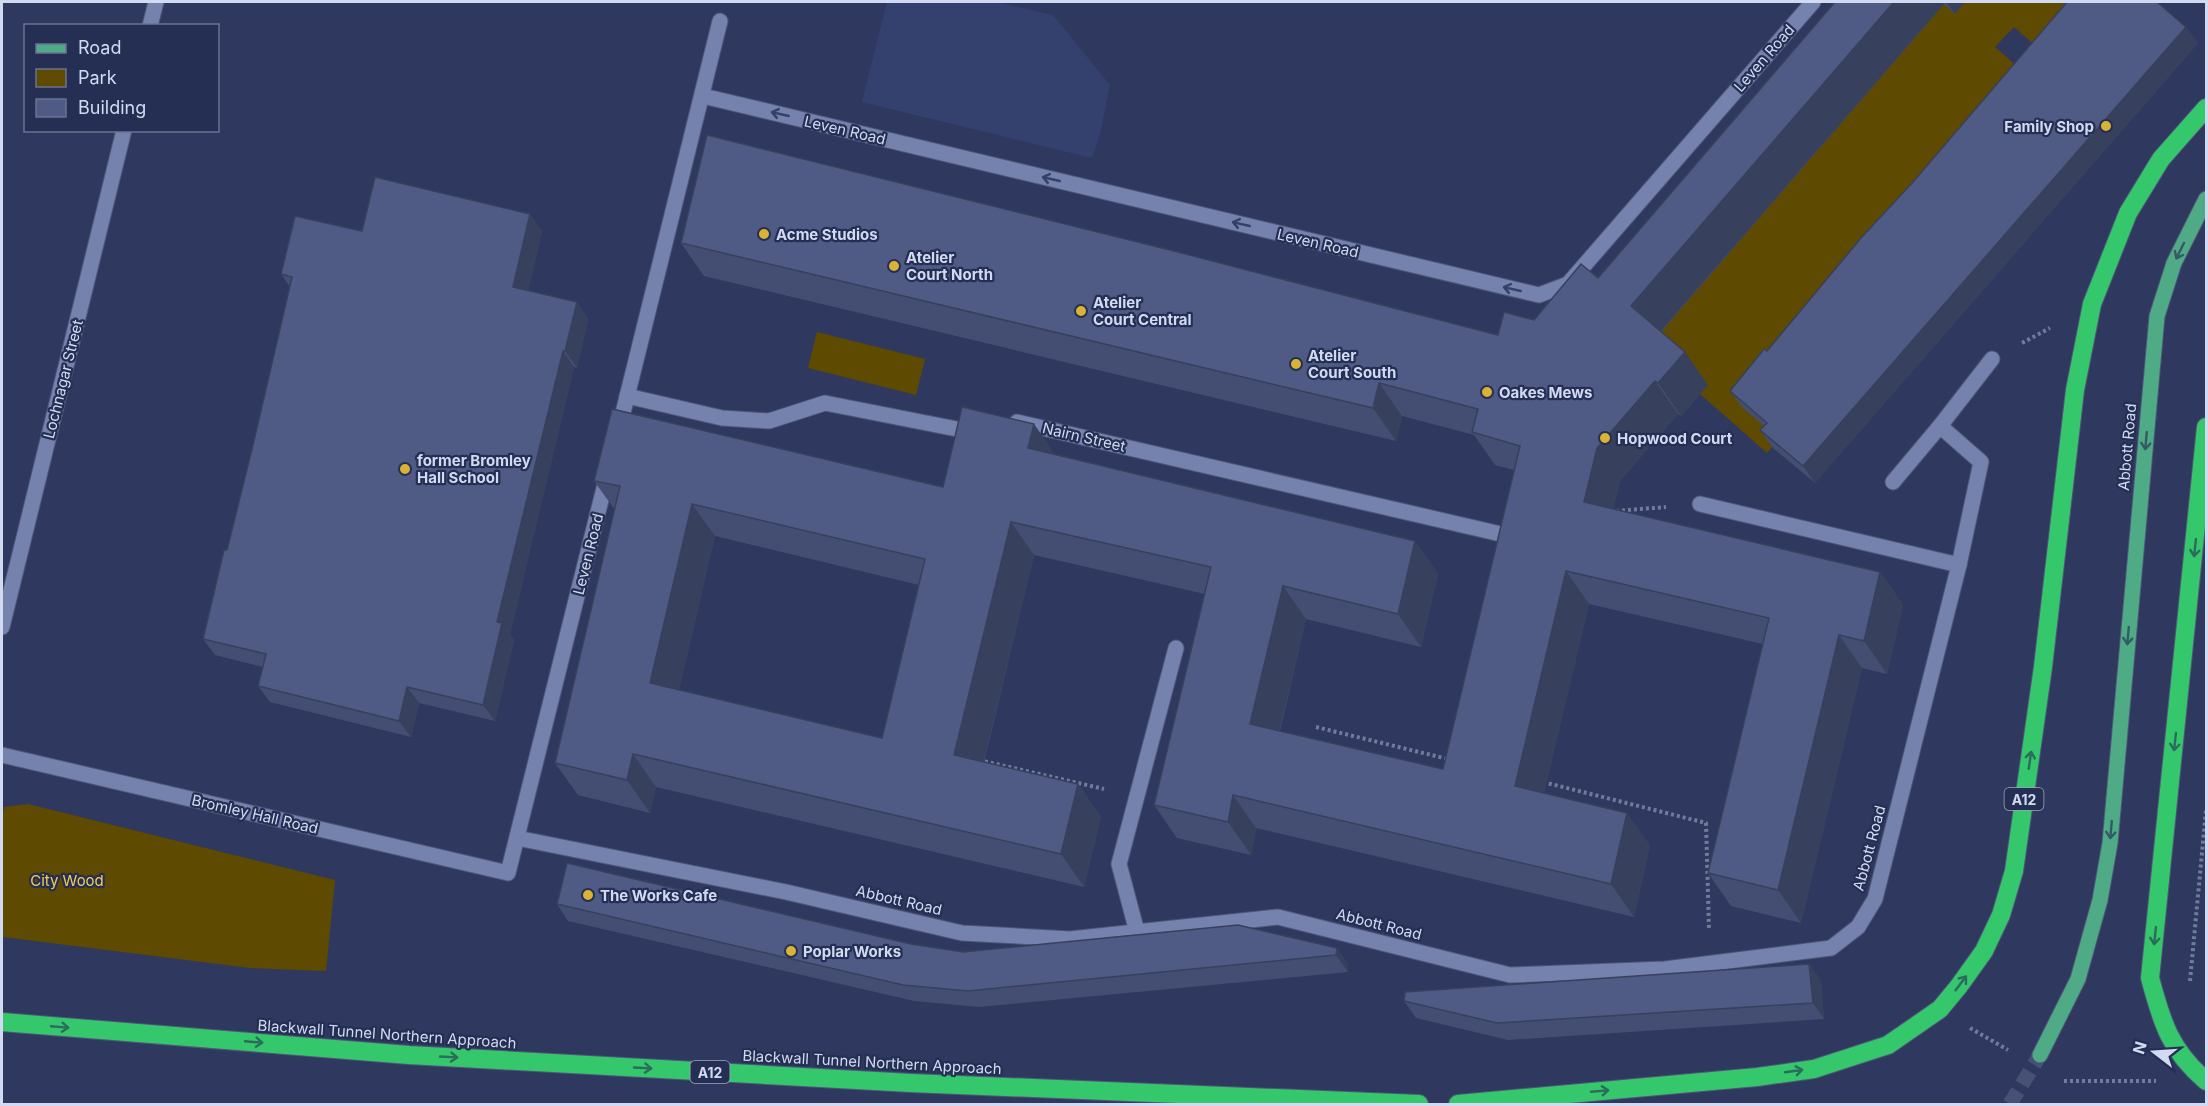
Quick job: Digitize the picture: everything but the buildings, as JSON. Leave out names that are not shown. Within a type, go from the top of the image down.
[{"type":"highway","name":"A12","points":[[1458,1104],[1756,1077],[1814,1069],[1888,1045],[1940,1009],[1959,986],[1984,951],[2001,915],[2014,871],[2043,667],[2075,390],[2092,304],[2128,213],[2161,159],[2206,108]]},
{"type":"highway","points":[[2206,427],[2150,978],[2161,1018],[2174,1047],[2206,1081]]},
{"type":"highway","name":"Blackwall Tunnel Northern Approach","points":[[2,1022],[409,1055],[911,1083],[1419,1104]]},
{"type":"main road","name":"Abbott Road","points":[[2040,1054],[2078,980],[2100,900],[2110,843],[2157,316],[2174,263],[2206,199]]},
{"type":"street","points":[[150,24],[156,2]]},
{"type":"street","name":"Leven Road","points":[[703,96],[1539,296],[1568,284],[1813,2]]},
{"type":"street","points":[[616,442],[720,21]]},
{"type":"street","name":"Lochnagar Street","points":[[2,627],[124,132]]},
{"type":"street","points":[[1893,482],[1992,359]]},
{"type":"street","points":[[627,396],[722,418],[769,421],[825,403],[967,431],[987,427]]},
{"type":"street","name":"Nairn Street","points":[[1007,424],[1017,422],[1028,424],[1505,535]]},
{"type":"street","name":"Abbott Road","points":[[517,838],[786,892],[962,933],[1070,939],[1278,917],[1510,975],[1665,969],[1831,948],[1858,927],[1875,899],[1959,565],[1981,462],[1940,426]]},
{"type":"street","name":"Leven Road","points":[[508,873],[610,466]]},
{"type":"street","points":[[1700,504],[1959,565]]},
{"type":"street","points":[[1137,932],[1119,864],[1176,648]]},
{"type":"street","name":"Bromley Hall Road","points":[[2,755],[508,873]]},
{"type":"path","points":[[1613,511],[1700,504]]},
{"type":"path","points":[[1316,726],[1457,761]]},
{"type":"path","points":[[969,758],[1137,797]]},
{"type":"path","points":[[1537,781],[1707,823],[1710,963]]},
{"type":"path","points":[[2190,989],[2206,810]]},
{"type":"shaded area","points":[[887,2],[997,2],[1053,15],[1110,85],[1100,134],[1092,158],[862,102]]},
{"type":"green space","points":[[1945,2],[2116,2],[2085,89],[2014,27],[1995,47],[2066,108],[1767,453],[1700,394],[1654,339]]},
{"type":"green space","points":[[817,332],[925,359],[916,395],[808,368]]},
{"type":"green space","name":"City Wood","points":[[28,804],[335,880],[326,971],[250,968],[3,937],[2,817],[4,807]]},
{"type":"tunnel","points":[[2010,1104],[2040,1055]]},
{"type":"place","name":"Family Shop","points":[[2106,126]]},
{"type":"place","name":"Acme Studios","points":[[764,234]]},
{"type":"place","name":"Atelier Court North","points":[[894,266]]},
{"type":"place","name":"Atelier Court Central","points":[[1081,311]]},
{"type":"place","name":"Atelier Court South","points":[[1296,364]]},
{"type":"place","name":"Oakes Mews","points":[[1487,392]]},
{"type":"place","name":"Hopwood Court","points":[[1605,438]]},
{"type":"place","name":"former Bromley Hall School","points":[[405,469]]},
{"type":"place","name":"The Works Cafe","points":[[588,895]]},
{"type":"place","name":"Poplar Works","points":[[791,951]]}]
